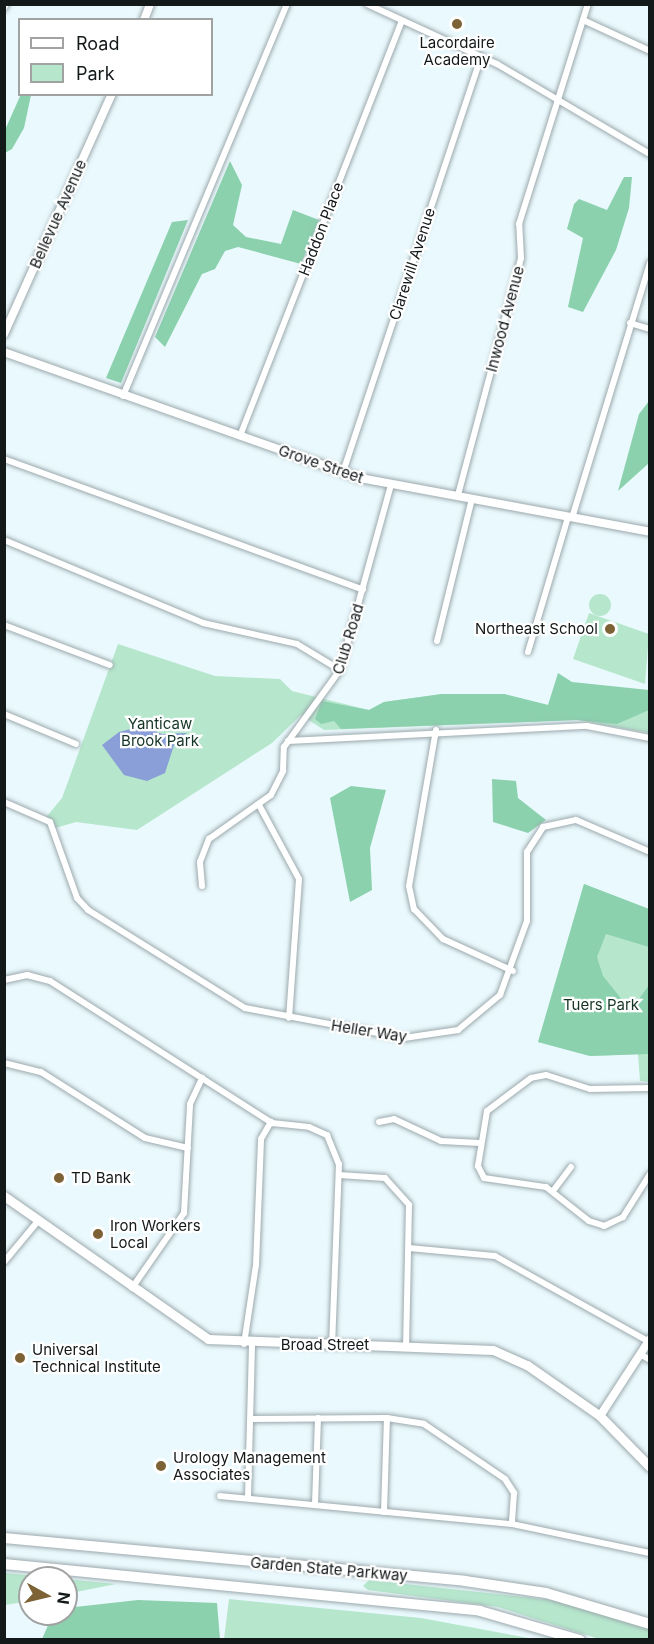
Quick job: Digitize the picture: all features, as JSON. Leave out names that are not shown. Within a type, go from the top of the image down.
[{"type":"highway","name":"Garden State Parkway","points":[[4,1538],[465,1581],[546,1593],[650,1624]]},
{"type":"highway","name":"Garden State Parkway","points":[[4,1564],[480,1611],[580,1640]]},
{"type":"main road","name":"Bellevue Avenue","points":[[4,334],[111,96]]},
{"type":"main road","name":"Grove Street","points":[[4,352],[343,472],[391,485],[458,495],[650,532]]},
{"type":"main road","name":"Broad Street","points":[[4,1196],[193,1332],[248,1345],[469,1346],[507,1354],[600,1416],[650,1467]]},
{"type":"main road","points":[[600,1416],[649,1340]]},
{"type":"street","points":[[123,396],[287,4]]},
{"type":"street","points":[[367,4],[481,56],[650,154]]},
{"type":"street","name":"Inwood Avenue","points":[[458,495],[520,258],[519,224],[588,4]]},
{"type":"street","points":[[583,20],[650,51]]},
{"type":"street","name":"Haddon Place","points":[[240,436],[402,21]]},
{"type":"street","name":"Clarewill Avenue","points":[[343,472],[481,56]]},
{"type":"street","points":[[528,652],[650,263]]},
{"type":"street","points":[[630,323],[650,329]]},
{"type":"street","points":[[4,459],[363,590]]},
{"type":"street","name":"Club Road","points":[[202,886],[200,862],[209,839],[220,826],[259,805],[277,786],[288,741],[340,670],[391,485]]},
{"type":"street","points":[[437,641],[472,498]]},
{"type":"street","points":[[4,540],[203,623],[297,644],[340,670]]},
{"type":"street","points":[[4,625],[110,665]]},
{"type":"street","points":[[4,714],[76,744]]},
{"type":"street","points":[[288,741],[436,730],[587,726],[650,738]]},
{"type":"street","points":[[436,730],[409,886],[414,909],[443,939],[513,971]]},
{"type":"street","name":"Heller Way","points":[[4,802],[50,822],[76,898],[88,910],[245,1008],[404,1038],[437,1036],[486,1012],[513,971],[527,921],[527,852],[535,833],[552,821],[576,820],[650,852]]},
{"type":"street","points":[[259,805],[299,879],[289,1018]]},
{"type":"street","points":[[4,980],[27,975],[50,981],[271,1122],[318,1130],[332,1142],[339,1175],[332,1344]]},
{"type":"street","points":[[4,1063],[41,1072],[145,1138],[188,1148]]},
{"type":"street","points":[[650,1089],[590,1089],[546,1076],[528,1079],[487,1111],[480,1143],[479,1170],[484,1178],[534,1183],[553,1191],[589,1221],[609,1226],[625,1215],[650,1174]]},
{"type":"street","points":[[131,1289],[184,1213],[190,1104],[202,1078]]},
{"type":"street","points":[[379,1122],[394,1119],[441,1141],[480,1143]]},
{"type":"street","points":[[248,1498],[251,1419],[248,1345],[256,1265],[261,1139],[271,1122]]},
{"type":"street","points":[[553,1191],[571,1167]]},
{"type":"street","points":[[339,1175],[374,1176],[394,1183],[410,1205],[406,1345]]},
{"type":"street","points":[[4,1262],[38,1221]]},
{"type":"street","points":[[409,1248],[495,1256],[649,1340]]},
{"type":"street","points":[[640,1354],[650,1360]]},
{"type":"street","points":[[251,1419],[387,1418],[424,1424],[505,1479],[514,1493],[512,1524]]},
{"type":"street","points":[[384,1512],[387,1418]]},
{"type":"street","points":[[315,1504],[318,1419]]},
{"type":"street","points":[[220,1496],[512,1524],[650,1554]]},
{"type":"green space","points":[[20,96],[31,96],[24,128],[12,149],[5,153],[5,130]]},
{"type":"green space","points":[[230,161],[242,185],[233,225],[246,237],[281,244],[293,210],[319,220],[301,264],[238,247],[225,251],[215,269],[202,274],[165,347],[155,337]]},
{"type":"green space","points":[[624,177],[632,177],[629,208],[616,250],[583,312],[568,307],[583,238],[567,229],[574,204],[579,199],[607,210]]},
{"type":"green space","points":[[188,220],[121,383],[106,378],[172,222]]},
{"type":"green space","points":[[649,401],[649,463],[618,491],[639,414]]},
{"type":"green space","points":[[600,594],[608,597],[611,605],[608,613],[600,616],[592,613],[589,605],[592,597]]},
{"type":"green space","points":[[589,613],[649,634],[645,684],[573,659]]},
{"type":"green space","name":"Yanticaw Brook Park","points":[[118,644],[215,676],[280,679],[292,691],[369,710],[384,702],[442,694],[504,694],[548,705],[649,697],[649,733],[577,720],[324,730],[301,715],[272,743],[137,830],[76,822],[52,829],[43,821],[62,798]]},
{"type":"green space","points":[[558,673],[572,682],[649,690],[649,710],[617,724],[577,720],[341,729],[334,721],[321,724],[315,719],[322,701],[369,710],[384,702],[442,694],[504,694],[548,705]]},
{"type":"green space","points":[[492,779],[516,781],[518,798],[546,820],[528,833],[493,822]]},
{"type":"green space","points":[[351,786],[386,790],[370,848],[372,890],[350,902],[330,798]]},
{"type":"green space","name":"Tuers Park","points":[[584,884],[649,909],[649,1082],[640,1081],[638,1054],[590,1056],[538,1042]]},
{"type":"green space","name":"Tuers Park","points":[[584,884],[649,909],[649,947],[606,934],[597,957],[603,976],[624,1002],[634,1006],[649,985],[649,1054],[590,1056],[538,1042]]},
{"type":"green space","points":[[4,1573],[18,1574],[18,1603],[5,1605]]},
{"type":"green space","points":[[78,1580],[116,1584],[78,1592]]},
{"type":"green space","points":[[369,1580],[552,1600],[649,1627],[649,1639],[599,1639],[498,1607],[368,1590],[363,1586]]},
{"type":"green space","points":[[229,1599],[421,1618],[534,1639],[224,1639]]},
{"type":"green space","points":[[138,1600],[217,1603],[220,1639],[42,1639],[48,1626],[78,1626],[78,1607]]},
{"type":"water","points":[[143,726],[162,734],[187,733],[175,742],[165,773],[147,781],[124,775],[102,745],[119,732]]},
{"type":"place","name":"Lacordaire Academy","points":[[457,24]]},
{"type":"place","name":"Northeast School","points":[[610,629]]},
{"type":"place","name":"TD Bank","points":[[59,1178]]},
{"type":"place","name":"Iron Workers Local","points":[[98,1234]]},
{"type":"place","name":"Universal Technical Institute","points":[[20,1358]]},
{"type":"place","name":"Urology Management Associates","points":[[161,1466]]}]
